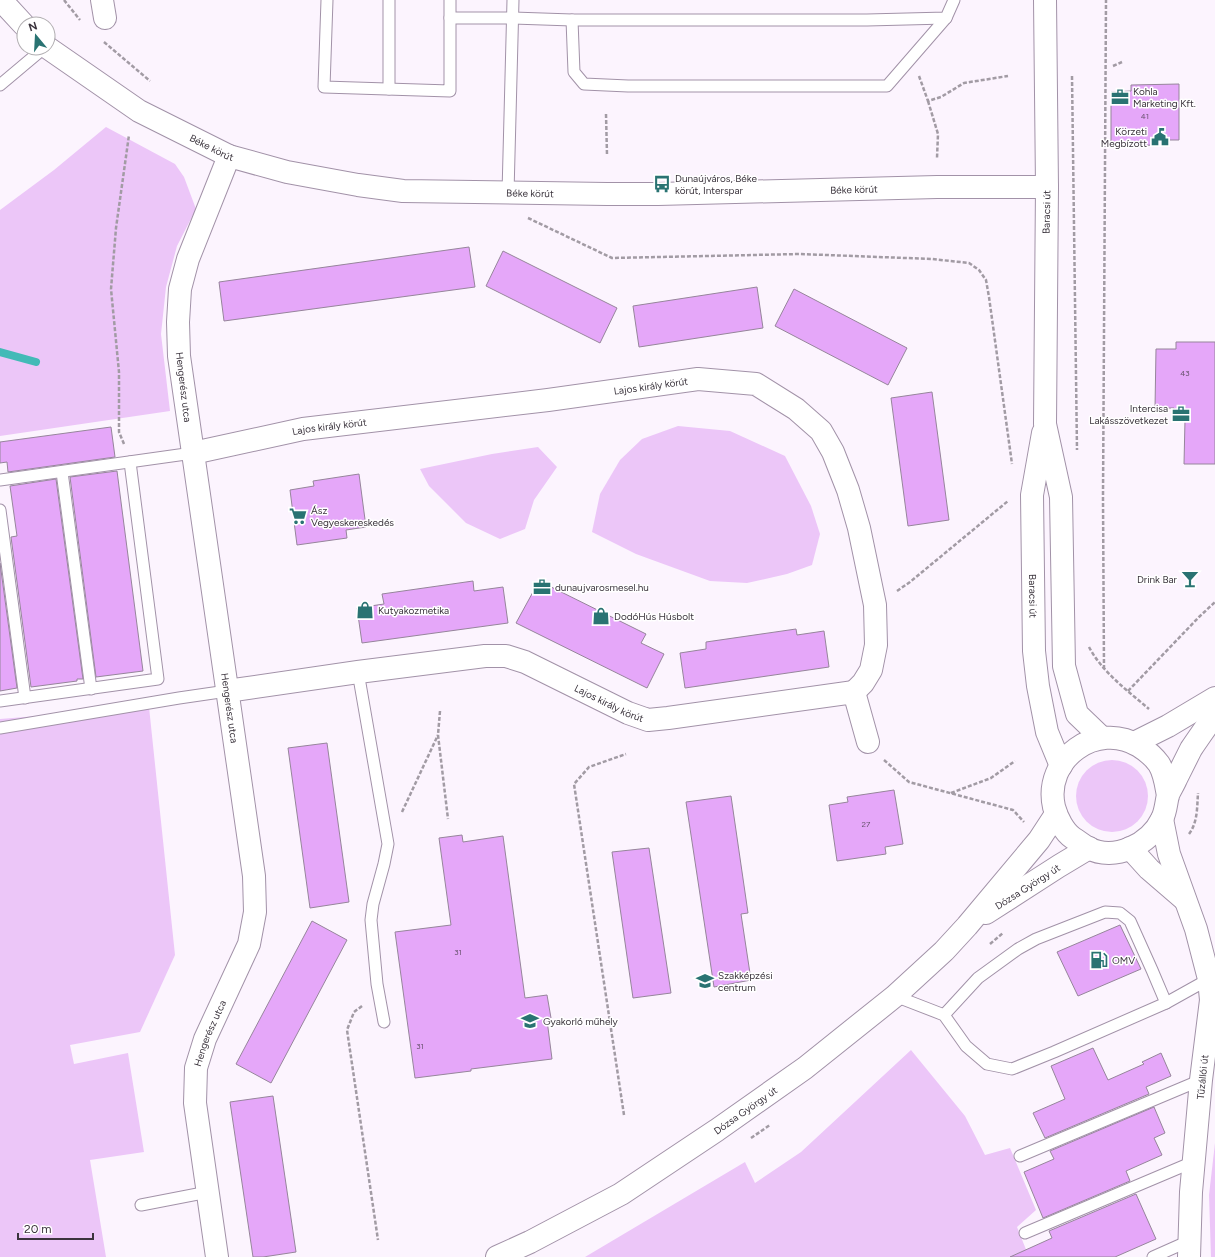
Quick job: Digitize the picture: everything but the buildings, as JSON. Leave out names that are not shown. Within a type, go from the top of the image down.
[{"type":"street","points":[[2,0],[16,16]]},
{"type":"street","name":"Baracsi út","points":[[1045,0],[1047,187],[1045,424],[1032,495],[1034,651],[1038,686],[1047,732],[1061,766]]},
{"type":"street","name":"Béke körút","points":[[56,54],[139,111],[229,156],[287,172],[358,185],[403,191],[658,194],[937,187],[1047,187]]},
{"type":"street","name":"Hengerész utca","points":[[217,1257],[195,1103],[196,1068],[204,1039],[249,944],[256,912],[254,876],[179,356],[178,322],[180,289],[188,259],[229,156]]},
{"type":"street","name":"Lajos király körút","points":[[193,453],[303,429],[548,400],[698,379],[756,384],[796,410],[821,431],[833,452],[848,490],[859,528],[875,605],[876,645],[871,670],[863,683],[854,692],[668,718],[648,720],[628,712],[525,662],[506,656],[485,656],[358,672],[227,691]]},
{"type":"street","name":"Baracsi út","points":[[1045,424],[1061,497],[1064,666],[1077,714],[1102,738]]},
{"type":"street","points":[[854,692],[868,742]]},
{"type":"street","points":[[1134,743],[1168,726],[1215,698]]},
{"type":"street","points":[[1168,796],[1165,779],[1159,764],[1148,752],[1134,743],[1113,737],[1102,738],[1086,743],[1071,752],[1055,777],[1053,789],[1053,802],[1056,814],[1068,835],[1089,848],[1102,852],[1116,852],[1130,848],[1149,837],[1162,819],[1168,796],[1191,750],[1215,714]]},
{"type":"street","name":"Dózsa György út","points":[[497,1257],[530,1242],[621,1194],[806,1068],[895,996],[944,951],[967,926],[1039,840],[1056,814]]},
{"type":"street","name":"Tűzállói út","points":[[1162,819],[1169,854],[1196,929],[1209,979],[1211,1000],[1193,1162],[1189,1249]]},
{"type":"street","name":"Dózsa György út","points":[[967,926],[1089,848]]},
{"type":"street","points":[[1130,848],[1149,869],[1186,900]]},
{"type":"lane","points":[[326,0],[324,87],[450,91],[450,0]]},
{"type":"lane","points":[[389,0],[389,89]]},
{"type":"lane","points":[[508,193],[513,0]]},
{"type":"lane","points":[[572,20],[574,72],[584,84],[636,86],[887,86],[946,18],[954,0]]},
{"type":"lane","points":[[450,18],[572,20],[867,20],[946,18]]},
{"type":"lane","points":[[0,85],[34,56]]},
{"type":"lane","points":[[0,480],[193,453]]},
{"type":"lane","points":[[0,701],[158,679],[130,462]]},
{"type":"lane","points":[[62,472],[91,689]]},
{"type":"lane","points":[[0,510],[25,698]]},
{"type":"lane","points":[[358,672],[388,844],[373,904],[371,920],[377,984],[384,1022]]},
{"type":"lane","points":[[0,728],[227,691]]},
{"type":"lane","points":[[944,1015],[978,978],[1018,950],[1036,939],[1105,912],[1120,913],[1130,921],[1166,1003]]},
{"type":"lane","points":[[895,996],[944,1015],[966,1046],[987,1064],[1012,1068],[1054,1052],[1166,1003],[1209,979]]},
{"type":"lane","points":[[1020,1156],[1201,1080]]},
{"type":"lane","points":[[1025,1233],[1193,1162]]},
{"type":"lane","points":[[141,1205],[208,1192]]},
{"type":"lane","points":[[1153,1257],[1189,1249]]},
{"type":"path","points":[[1106,0],[1103,490],[1104,669],[1128,691],[1215,602]]},
{"type":"path","points":[[1113,66],[1122,62]]},
{"type":"path","points":[[919,75],[938,134],[938,158]]},
{"type":"path","points":[[928,101],[941,97],[964,83],[1008,76]]},
{"type":"path","points":[[1072,76],[1077,450]]},
{"type":"path","points":[[606,114],[607,155]]},
{"type":"path","points":[[129,135],[116,228],[111,289],[119,372],[119,432],[130,462]]},
{"type":"path","points":[[524,218],[532,219],[612,258],[800,254],[932,259],[969,263],[979,270],[986,280],[1013,470]]},
{"type":"path","points":[[875,605],[910,582],[1010,499]]},
{"type":"path","points":[[440,711],[438,735],[448,820]]},
{"type":"path","points":[[388,844],[438,735]]},
{"type":"path","points":[[868,742],[871,748],[909,782],[1013,810],[1025,823]]},
{"type":"path","points":[[624,1115],[574,784],[589,767],[626,754]]},
{"type":"path","points":[[951,793],[991,778],[1015,761]]},
{"type":"path","points":[[1188,836],[1192,830],[1197,815],[1198,786]]},
{"type":"path","points":[[377,984],[369,999],[354,1012],[347,1030],[378,1240]]},
{"type":"shaded area","points":[[106,127],[175,164],[184,177],[196,209],[177,246],[166,287],[161,334],[170,411],[0,436],[0,210],[54,170]]},
{"type":"shaded area","points":[[678,426],[730,431],[785,456],[811,506],[820,534],[812,565],[787,574],[747,583],[710,581],[636,554],[592,532],[600,494],[620,460],[642,439]]},
{"type":"shaded area","points":[[538,447],[557,467],[534,500],[525,529],[500,539],[466,523],[429,486],[420,469],[492,454]]},
{"type":"shaded area","points":[[149,707],[175,955],[140,1032],[70,1045],[74,1064],[128,1053],[144,1152],[90,1160],[106,1257],[0,1257],[0,719]]},
{"type":"shaded area","points":[[1112,760],[1132,766],[1142,776],[1148,796],[1142,816],[1132,826],[1112,832],[1092,826],[1082,816],[1076,796],[1082,776],[1092,766]]},
{"type":"shaded area","points":[[911,1050],[965,1116],[985,1155],[1010,1148],[1036,1210],[1017,1227],[1029,1257],[585,1257],[745,1162],[755,1183],[801,1152]]},
{"type":"shaded area","points":[[1215,1143],[1215,1257],[1211,1257],[1209,1195]]},
{"type":"waterway","points":[[0,352],[36,362]]},
{"type":"place","name":"Kohla Marketing Kft.","points":[[1120,97]]},
{"type":"place","name":"Körzeti Megbízott","points":[[1160,137]]},
{"type":"place","name":"Dunaújváros, Béke körút, Interspar","points":[[662,184]]},
{"type":"place","name":"Intercisa Lakásszövetkezet","points":[[1181,414]]},
{"type":"place","name":"Ász Vegyeskereskedés","points":[[298,516]]},
{"type":"place","name":"Drink Bar","points":[[1190,579]]},
{"type":"place","name":"dunaujvarosmesel.hu","points":[[542,587]]},
{"type":"place","name":"Kutyakozmetika","points":[[365,610]]},
{"type":"place","name":"DodóHús Húsbolt","points":[[601,616]]},
{"type":"place","name":"OMV","points":[[1099,960]]},
{"type":"place","name":"Szakképzési centrum","points":[[705,981]]},
{"type":"place","name":"Gyakorló műhely","points":[[530,1021]]}]
